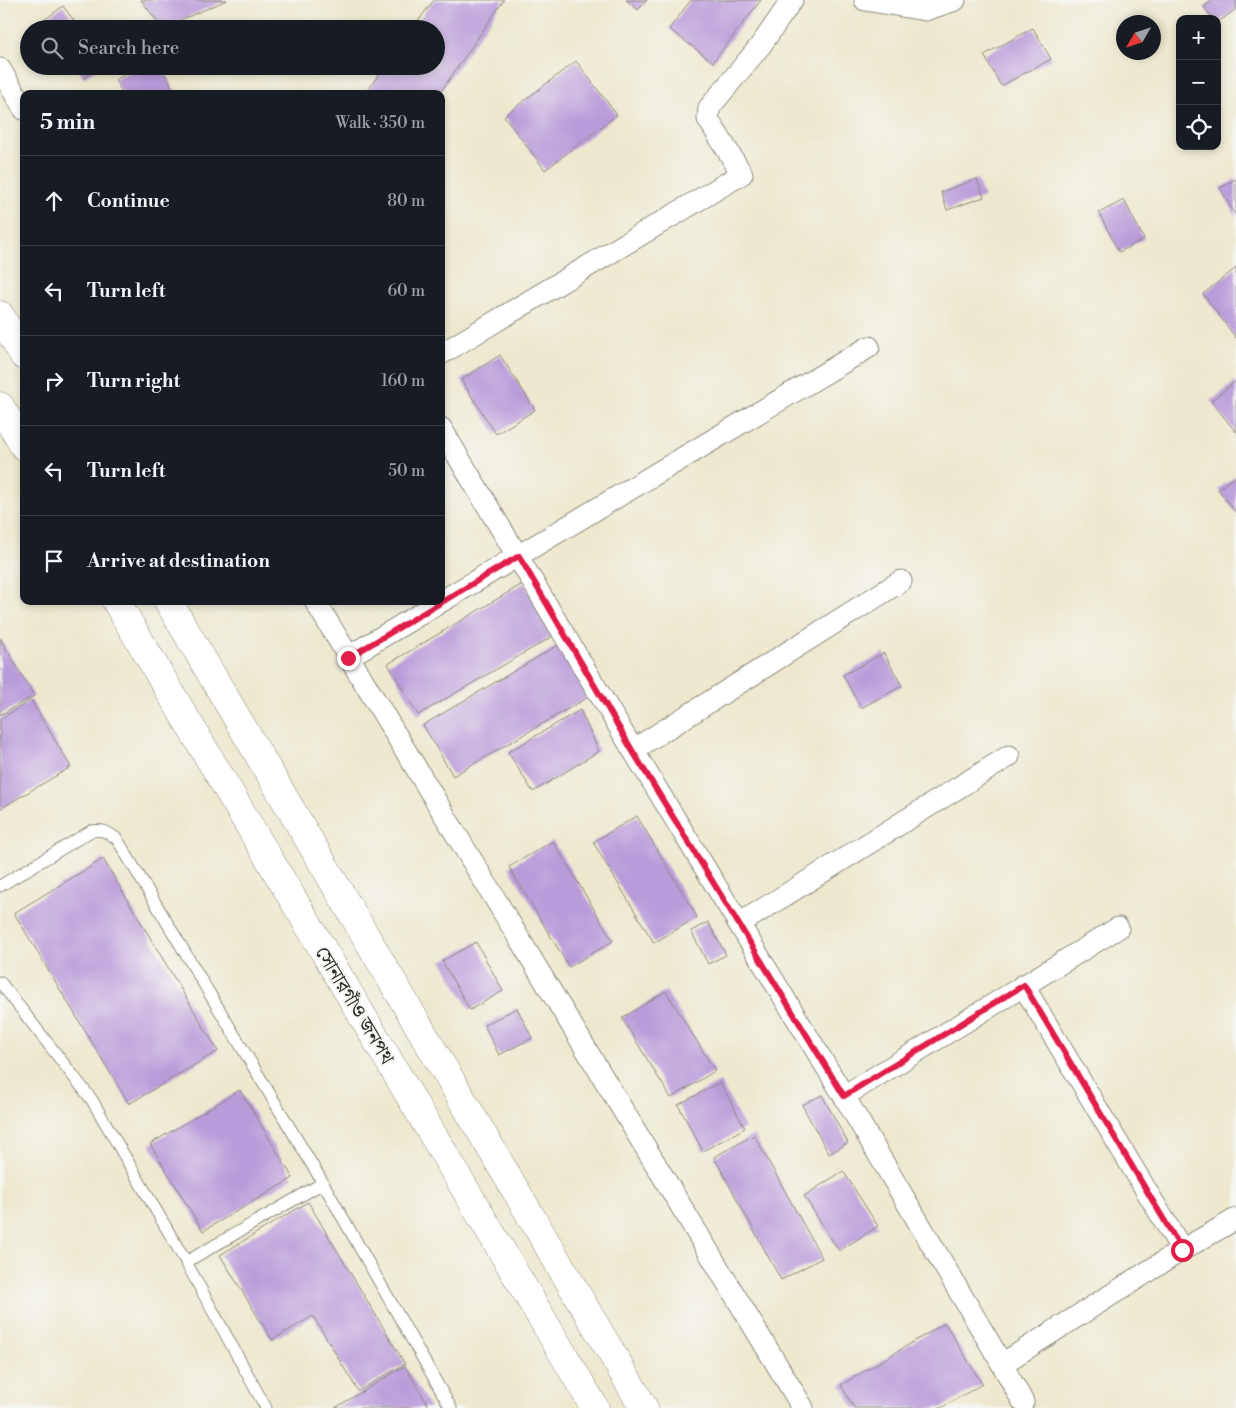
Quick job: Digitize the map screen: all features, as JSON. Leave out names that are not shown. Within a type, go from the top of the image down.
[{"type":"main road","points":[[0,315],[20,349]]},
{"type":"main road","points":[[0,406],[20,439]]},
{"type":"main road","name":"সোনারগাঁও জনপথ","points":[[118,605],[595,1408]]},
{"type":"main road","points":[[170,605],[644,1408]]},
{"type":"street","points":[[445,352],[742,174],[708,119],[709,108],[761,45],[792,0]]},
{"type":"street","points":[[865,0],[925,10],[955,0]]},
{"type":"street","points":[[0,69],[20,102]]},
{"type":"street","points":[[445,600],[869,347]]},
{"type":"street","points":[[445,435],[519,556],[632,750],[844,1096],[1023,1402]]},
{"type":"street","points":[[632,750],[901,580]]},
{"type":"street","points":[[317,605],[803,1408]]},
{"type":"street","points":[[348,658],[437,605]]},
{"type":"street","points":[[739,924],[1009,756]]},
{"type":"street","points":[[844,1096],[1118,928]]},
{"type":"street","points":[[1024,985],[1182,1250]]},
{"type":"street","points":[[1002,1364],[1182,1250],[1236,1219]]},
{"type":"lane","points":[[0,886],[91,831],[100,830],[107,832],[118,839],[323,1183],[450,1408]]},
{"type":"lane","points":[[0,982],[92,1100],[186,1262],[266,1408]]},
{"type":"lane","points":[[186,1262],[323,1183]]},
{"type":"building","points":[[141,0],[227,0],[181,20],[156,20]]},
{"type":"building","points":[[434,0],[504,0],[442,90],[368,90],[379,75],[445,75],[445,20],[419,20]]},
{"type":"building","points":[[626,0],[647,0],[638,10]]},
{"type":"building","points":[[691,0],[761,0],[713,62],[669,29]]},
{"type":"building","points":[[1213,0],[1236,0],[1236,9],[1221,20],[1221,15],[1210,15],[1204,7]]},
{"type":"building","points":[[63,6],[73,20],[44,20]]},
{"type":"building","points":[[1033,28],[1051,59],[1001,86],[984,55]]},
{"type":"building","points":[[576,61],[617,115],[545,170],[504,116]]},
{"type":"building","points":[[124,75],[166,75],[174,90],[121,90],[115,80]]},
{"type":"building","points":[[977,179],[984,197],[947,210],[941,192]]},
{"type":"building","points":[[1236,179],[1236,216],[1220,188]]},
{"type":"building","points":[[1124,200],[1144,239],[1119,252],[1099,213]]},
{"type":"building","points":[[1236,268],[1236,338],[1203,294]]},
{"type":"building","points":[[500,355],[535,410],[496,434],[461,380]]},
{"type":"building","points":[[1236,381],[1236,432],[1211,401]]},
{"type":"building","points":[[1236,476],[1236,513],[1218,489]]},
{"type":"building","points":[[524,583],[555,635],[418,715],[388,664]]},
{"type":"building","points":[[0,638],[34,696],[0,715]]},
{"type":"building","points":[[560,644],[590,696],[453,776],[423,725]]},
{"type":"building","points":[[884,653],[902,686],[861,708],[843,675]]},
{"type":"building","points":[[31,700],[71,767],[0,809],[0,719]]},
{"type":"building","points":[[580,710],[599,751],[533,792],[508,752]]},
{"type":"building","points":[[637,816],[697,917],[654,943],[593,842]]},
{"type":"building","points":[[553,841],[613,941],[569,967],[509,867]]},
{"type":"building","points":[[103,859],[218,1051],[129,1104],[14,913]]},
{"type":"building","points":[[708,922],[726,955],[708,964],[691,931]]},
{"type":"building","points":[[476,942],[503,991],[470,1010],[442,961]]},
{"type":"building","points":[[666,991],[715,1071],[671,1098],[622,1018]]},
{"type":"building","points":[[517,1008],[532,1038],[499,1055],[484,1025]]},
{"type":"building","points":[[720,1082],[745,1128],[703,1151],[678,1105]]},
{"type":"building","points":[[240,1090],[293,1178],[203,1231],[150,1144]]},
{"type":"building","points":[[822,1095],[848,1143],[829,1154],[802,1105]]},
{"type":"building","points":[[754,1135],[822,1258],[781,1280],[714,1157]]},
{"type":"building","points":[[843,1171],[878,1226],[839,1251],[804,1196]]},
{"type":"building","points":[[308,1202],[405,1364],[358,1391],[313,1316],[272,1340],[220,1255]]},
{"type":"building","points":[[945,1323],[982,1384],[941,1408],[854,1408],[841,1385]]},
{"type":"building","points":[[405,1366],[430,1408],[335,1408]]},
{"type":"route","points":[[348,658],[519,556],[632,750],[844,1096],[1024,985],[1182,1250]]}]
